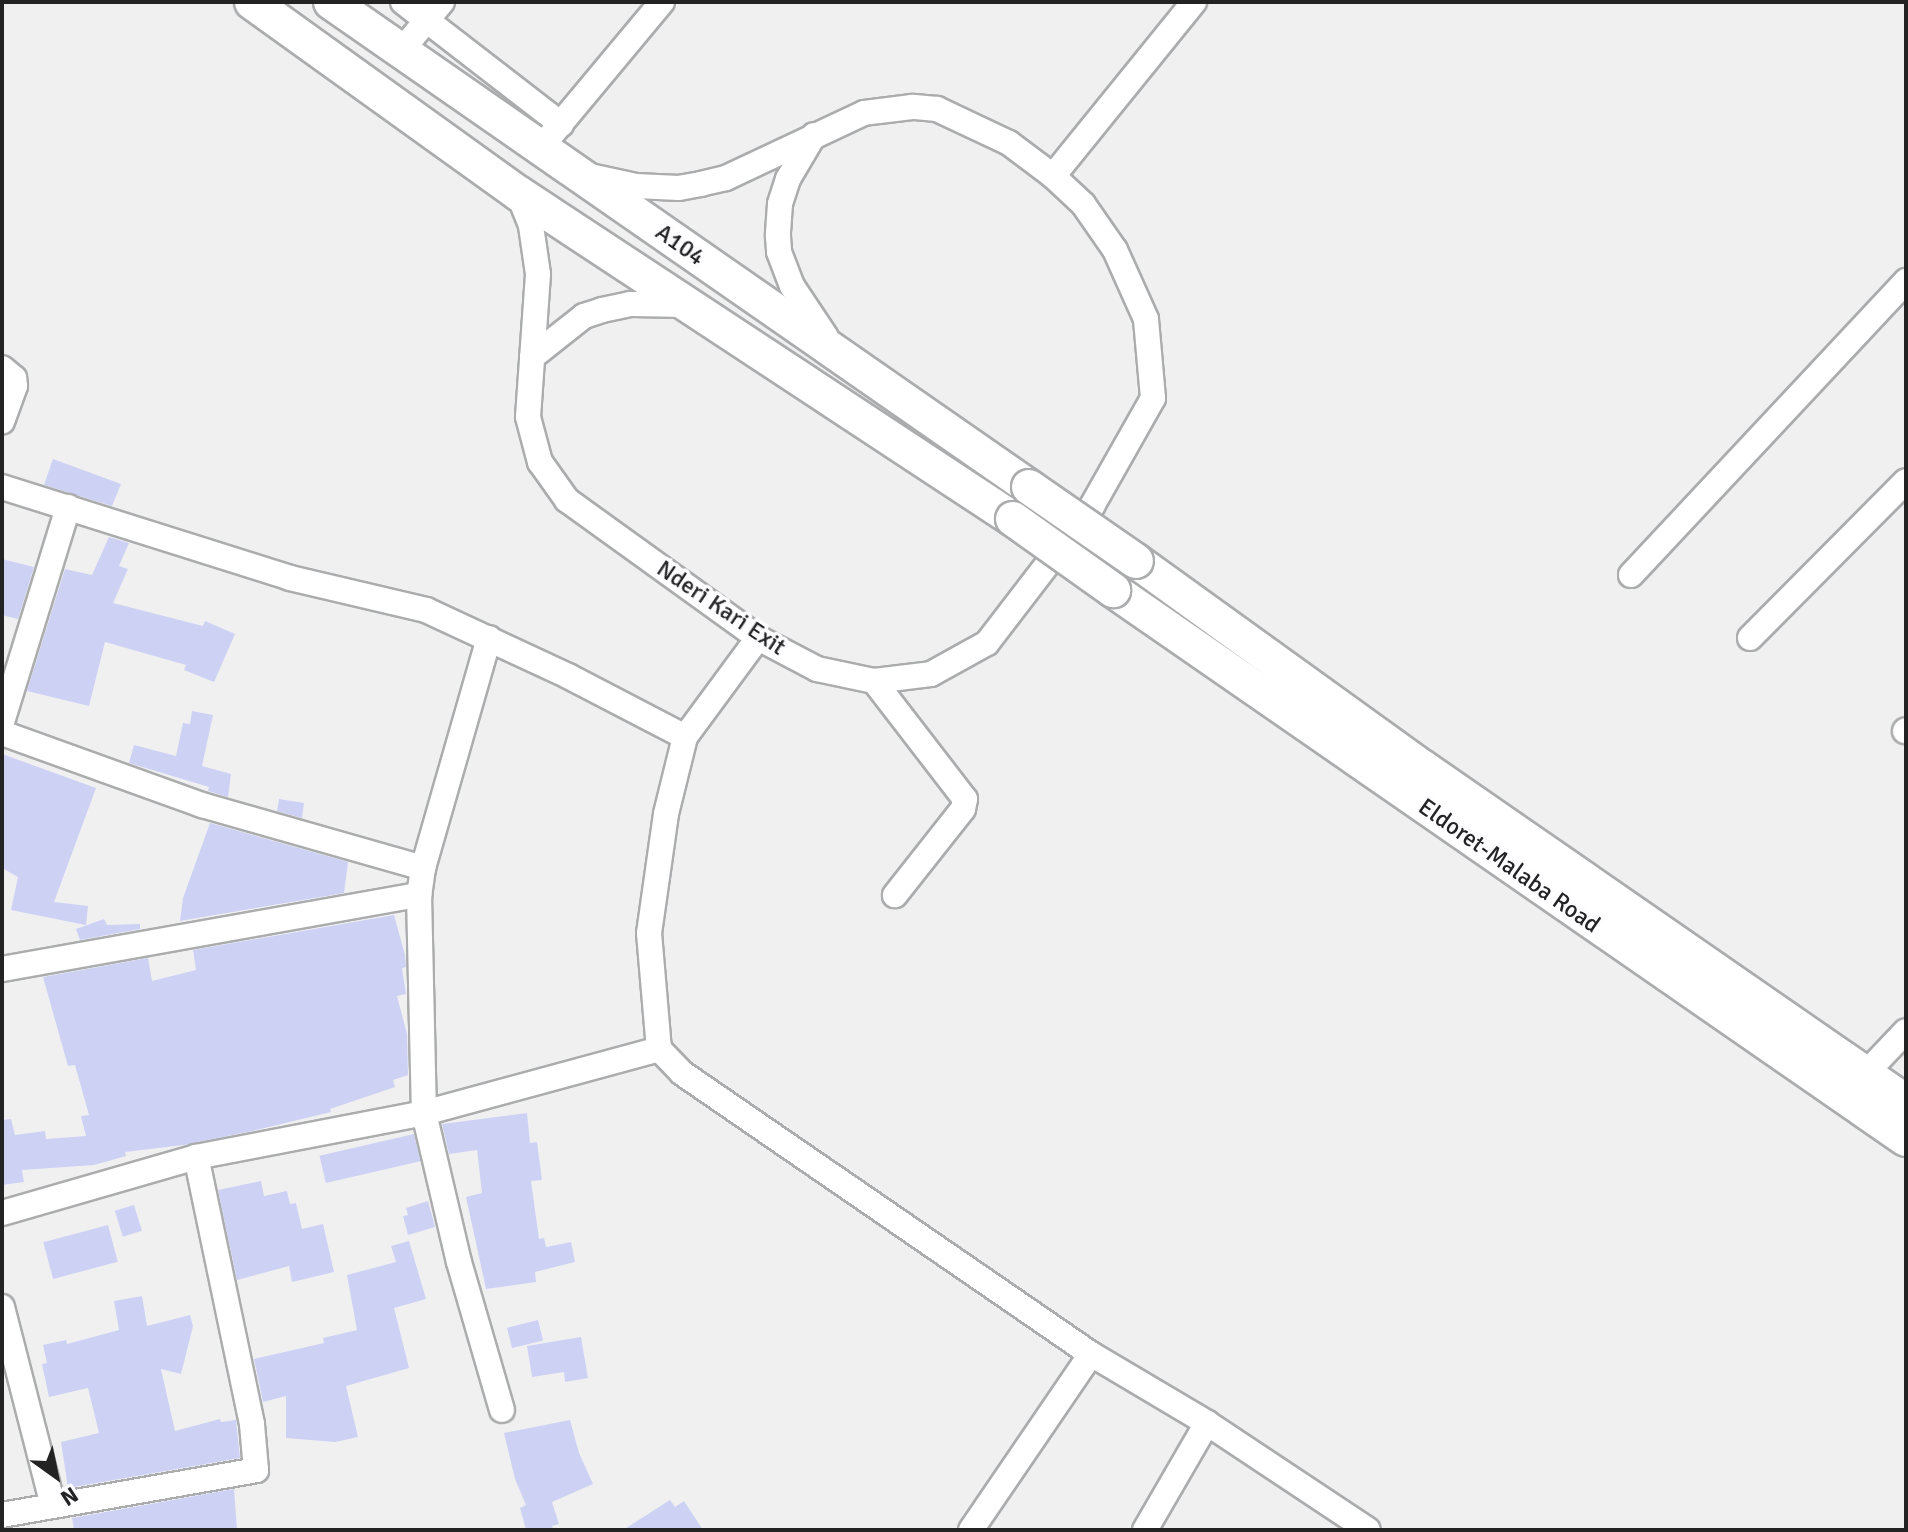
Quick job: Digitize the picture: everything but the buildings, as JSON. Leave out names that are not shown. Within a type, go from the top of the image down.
[{"type":"highway","name":"Eldoret-Malaba Road","points":[[252,2],[518,193],[1013,519],[1906,1139]]},
{"type":"highway","name":"A104","points":[[331,2],[401,51],[551,136],[576,173],[1029,487]]},
{"type":"highway","name":"Eldoret-Malaba Road","points":[[1029,487],[1422,767],[1906,1102]]},
{"type":"street","points":[[403,2],[435,10],[551,136],[662,2]]},
{"type":"street","points":[[576,173],[636,186],[679,188],[726,178],[864,113],[888,108],[937,109],[1009,143],[1053,176],[1194,2]]},
{"type":"street","points":[[401,51],[435,10]]},
{"type":"street","points":[[816,134],[788,179],[780,204],[779,252],[798,296],[838,355]]},
{"type":"street","name":"Nderi Kari Exit","points":[[518,193],[537,250],[527,400],[530,432],[540,462],[555,487],[597,522],[758,638],[817,669],[874,681],[931,674],[987,643],[1092,506],[1153,398],[1146,319],[1133,282],[1099,224],[1053,176]]},
{"type":"street","points":[[1631,575],[1906,281]]},
{"type":"street","points":[[532,357],[584,316],[602,310],[630,304],[690,306]]},
{"type":"street","points":[[2,368],[14,378],[15,386],[2,422]]},
{"type":"street","points":[[1750,638],[1906,481]]},
{"type":"street","points":[[2,487],[290,578],[426,610],[489,638],[685,737]]},
{"type":"street","points":[[2,722],[68,507]]},
{"type":"street","points":[[489,638],[423,868],[419,895],[424,1113],[459,1262],[502,1410]]},
{"type":"street","points":[[758,638],[685,737],[666,814],[649,933],[659,1049],[682,1073],[1091,1354],[1207,1423],[1368,1530]]},
{"type":"street","points":[[874,681],[965,799],[963,809],[895,895]]},
{"type":"street","points":[[2,733],[202,805],[423,868]]},
{"type":"street","points":[[2,969],[419,895]]},
{"type":"street","points":[[1865,1074],[1906,1031]]},
{"type":"street","points":[[2,1213],[196,1157],[424,1113],[659,1049]]},
{"type":"street","points":[[2,1515],[256,1470],[252,1424],[196,1157]]},
{"type":"street","points":[[2,1307],[53,1506]]},
{"type":"street","points":[[971,1530],[1091,1354]]},
{"type":"street","points":[[1145,1530],[1207,1423]]}]
